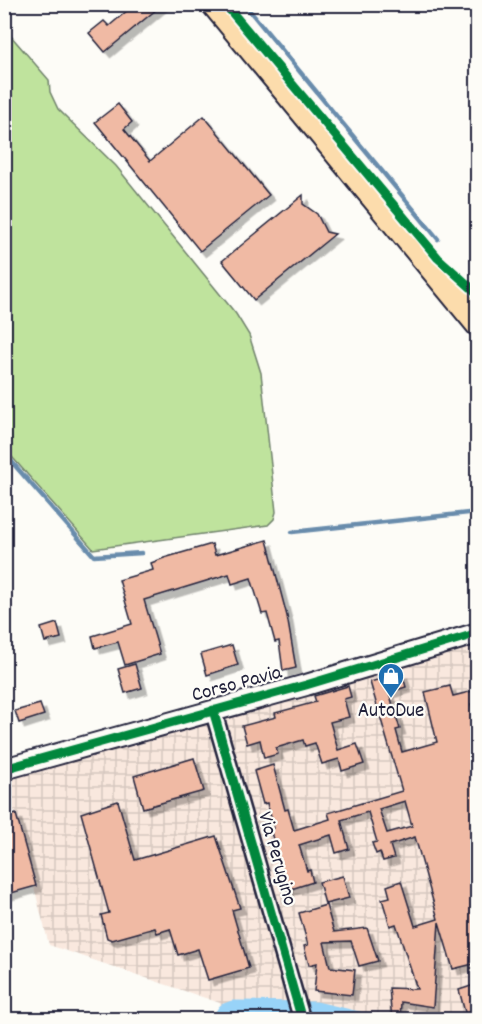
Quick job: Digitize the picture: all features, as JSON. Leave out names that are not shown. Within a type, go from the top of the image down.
[{"type":"main road","points":[[214,4],[475,322]]},
{"type":"street","name":"Corso Pavia","points":[[4,769],[306,685],[475,634]]},
{"type":"street","name":"Via Perugino","points":[[213,710],[300,1012]]},
{"type":"shaded area","points":[[477,644],[477,1019],[219,1019],[220,1003],[49,945],[6,779]]},
{"type":"green space","points":[[4,28],[49,80],[50,92],[58,109],[116,166],[236,314],[249,335],[261,373],[276,512],[274,519],[268,525],[93,549],[5,449]]},
{"type":"building","points":[[135,4],[163,4],[105,52],[89,33],[104,21],[109,26]]},
{"type":"building","points":[[118,104],[132,122],[124,129],[150,161],[204,116],[269,195],[200,251],[95,122]]},
{"type":"building","points":[[303,195],[303,204],[317,214],[326,232],[335,234],[254,300],[222,261]]},
{"type":"building","points":[[267,540],[287,616],[296,668],[283,671],[279,641],[275,642],[267,613],[262,614],[251,578],[232,584],[229,574],[144,600],[160,654],[125,665],[118,642],[95,648],[92,636],[132,624],[119,580],[153,570],[151,563],[212,544],[215,555]]},
{"type":"building","points":[[57,623],[61,638],[45,642],[41,628]]},
{"type":"building","points":[[232,645],[238,665],[207,675],[201,654]]},
{"type":"building","points":[[135,664],[142,688],[125,693],[118,669]]},
{"type":"building","points":[[402,673],[406,687],[389,692],[400,729],[396,730],[402,752],[437,742],[425,692],[450,686],[453,696],[477,690],[477,702],[471,704],[477,726],[477,963],[453,969],[439,922],[433,1007],[401,1002],[400,1020],[392,1020],[389,988],[417,989],[396,924],[390,926],[382,899],[390,897],[387,886],[401,881],[415,926],[438,919],[415,837],[390,845],[394,858],[383,861],[380,852],[376,854],[372,843],[377,842],[368,812],[341,820],[349,849],[336,853],[331,835],[299,845],[313,882],[288,890],[276,856],[278,856],[270,829],[274,828],[267,803],[263,804],[254,771],[273,765],[285,810],[288,809],[294,830],[330,819],[328,813],[402,791],[370,682]],"holes":[[[405,801],[412,826],[387,833],[379,809]]]},
{"type":"building","points":[[348,686],[351,697],[344,699],[349,717],[330,722],[338,750],[357,744],[364,764],[342,771],[339,759],[322,764],[315,743],[305,746],[303,740],[276,748],[278,754],[264,758],[260,740],[247,744],[242,726],[276,717],[275,713],[316,702],[314,696]]},
{"type":"building","points":[[40,704],[44,715],[19,723],[15,711]]},
{"type":"building","points":[[194,758],[204,791],[143,808],[134,776]]},
{"type":"building","points":[[118,801],[135,860],[216,836],[240,908],[232,910],[249,968],[208,980],[198,949],[178,955],[170,929],[157,933],[155,928],[112,940],[107,938],[101,915],[109,913],[81,813]]},
{"type":"building","points":[[16,814],[36,886],[4,895],[4,818]]},
{"type":"building","points":[[343,876],[349,898],[325,904],[319,882]]},
{"type":"building","points":[[326,905],[334,932],[367,928],[378,961],[359,966],[351,941],[324,942],[330,967],[355,970],[352,995],[314,991],[317,963],[309,965],[304,946],[308,945],[299,913]]},
{"type":"building","points":[[477,984],[477,1020],[467,1020],[459,990]]},
{"type":"waterway","points":[[244,4],[438,239]]},
{"type":"waterway","points":[[4,453],[94,556],[142,553]]},
{"type":"waterway","points":[[292,532],[478,512]]},
{"type":"waterway","points":[[219,1020],[225,1011],[233,1008],[316,1009],[363,1020]]},
{"type":"cycle path","points":[[225,4],[438,258],[478,294]]},
{"type":"cycle path","points":[[4,769],[306,685],[478,633]]},
{"type":"cycle path","points":[[213,710],[302,1020]]},
{"type":"place","name":"AutoDue","points":[[391,699]]}]
